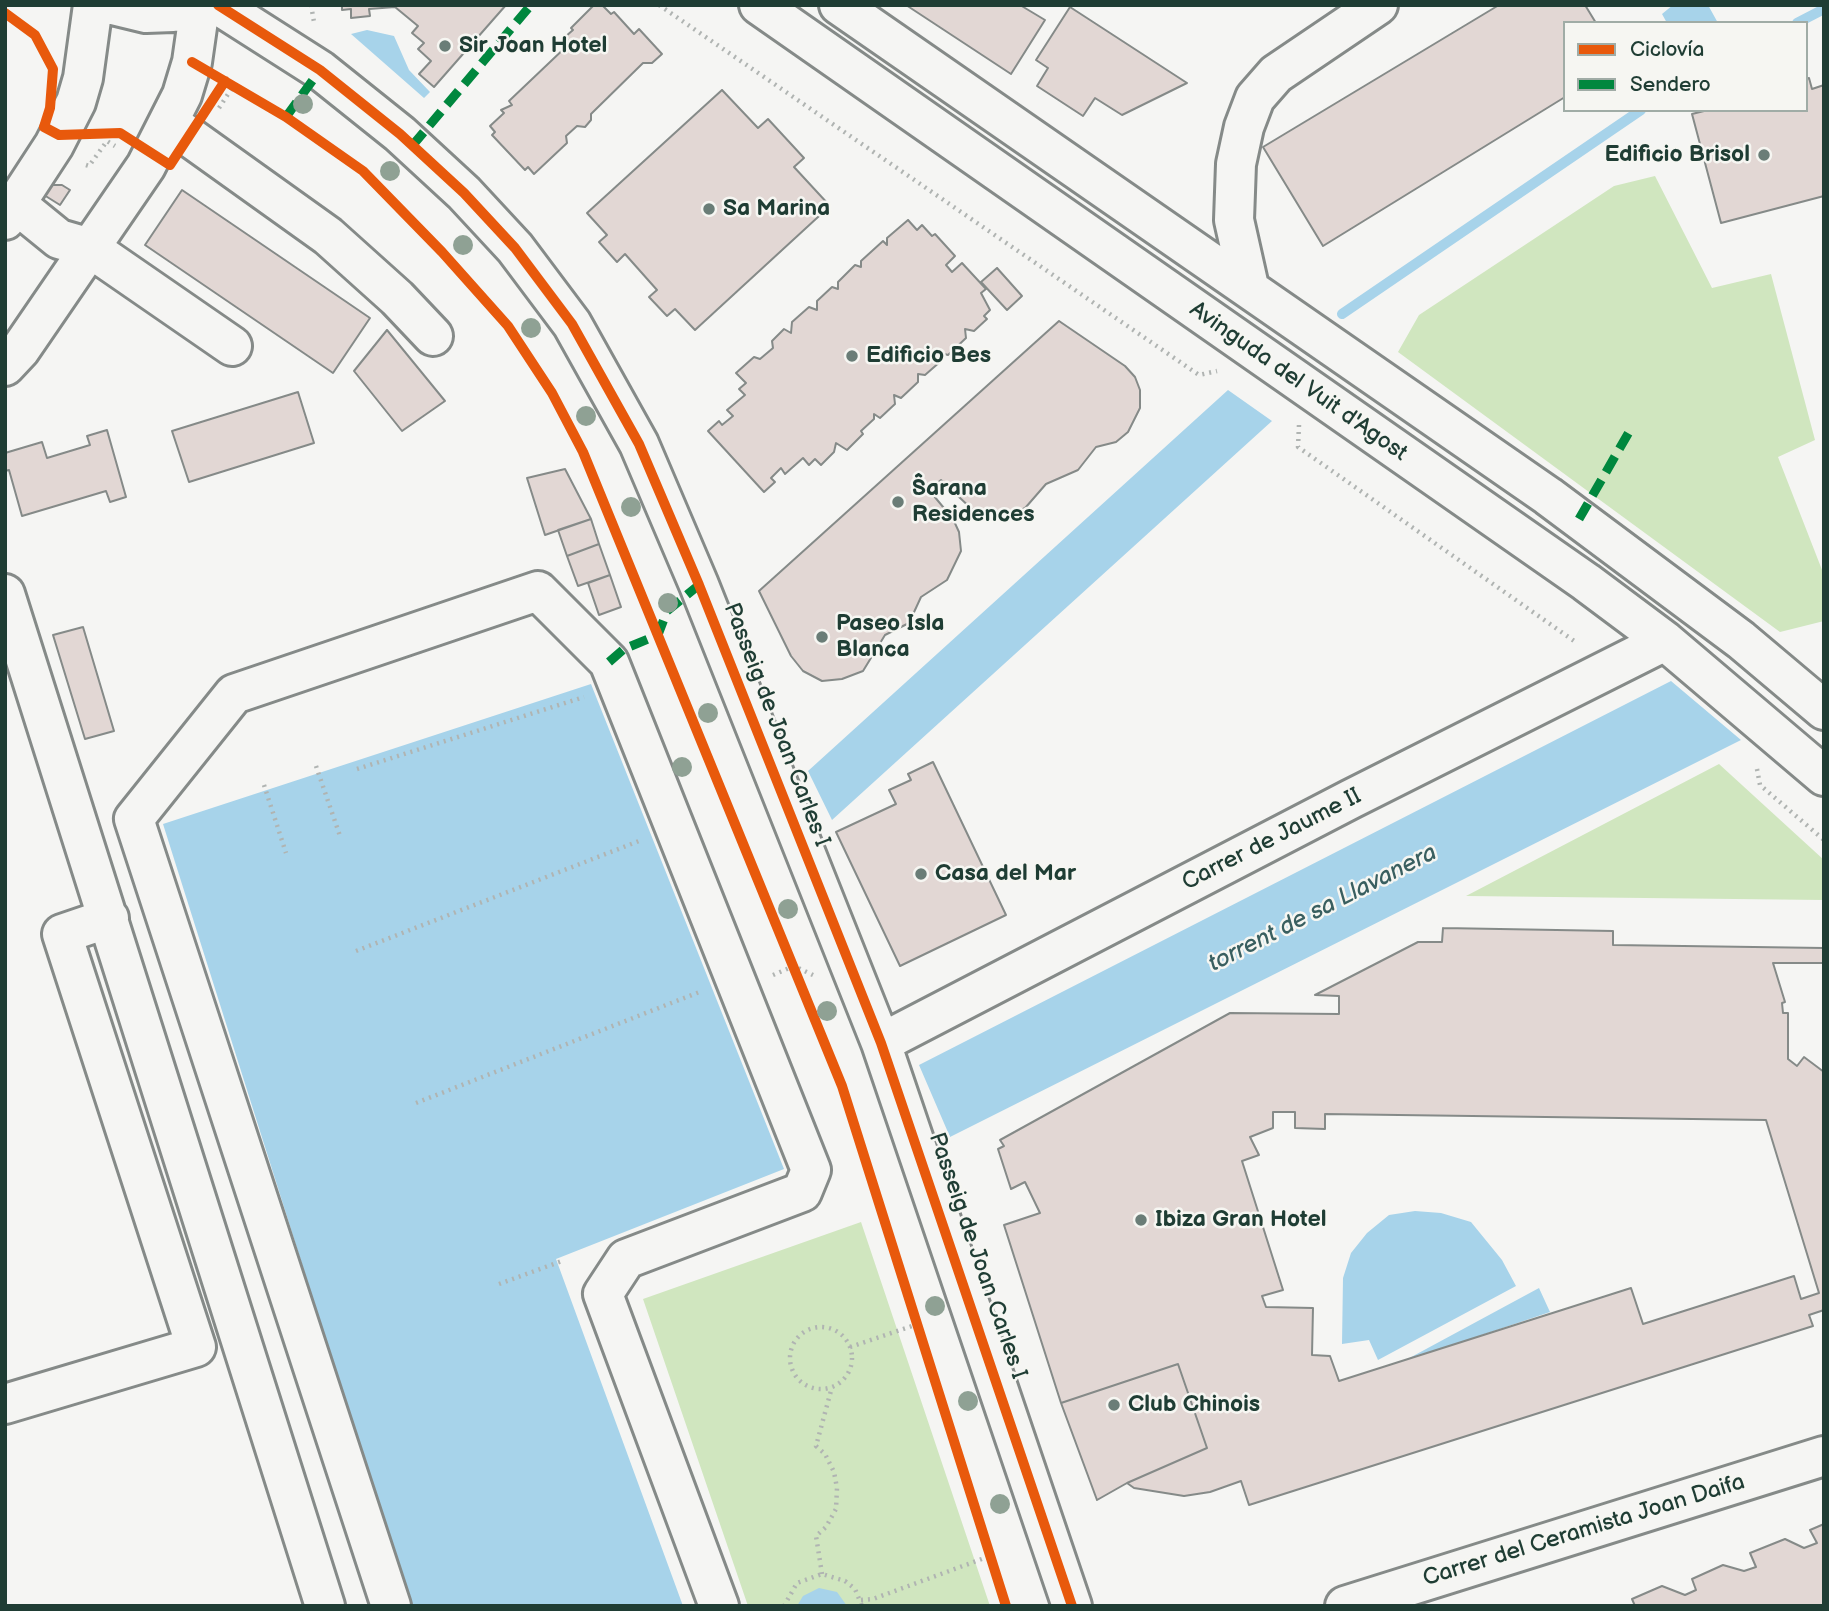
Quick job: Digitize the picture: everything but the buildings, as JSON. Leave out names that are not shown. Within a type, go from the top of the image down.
[{"type":"street","points":[[93,5],[83,78],[59,135],[10,212],[59,239],[90,248],[233,346]]},
{"type":"street","points":[[5,366],[171,138],[207,6],[146,13],[113,5]]},
{"type":"street","name":"Avinguda del Vuit d'Agost","points":[[759,5],[1574,574],[1665,641],[1824,776]]},
{"type":"street","points":[[839,5],[1249,287],[1645,566],[1824,710]]},
{"type":"street","points":[[1249,287],[1234,220],[1236,164],[1244,127],[1255,98],[1276,74],[1378,5]]},
{"type":"street","name":"Passeig de Joan Carles I","points":[[207,6],[320,70],[400,134],[464,193],[514,248],[572,324],[639,444],[881,1043],[1072,1606]]},
{"type":"street","points":[[171,138],[328,236],[397,298],[433,336]]},
{"type":"street","points":[[391,1606],[134,820],[234,694],[538,591],[609,662],[728,987],[811,1170],[802,1192],[626,1259],[603,1294],[719,1606]]},
{"type":"street","points":[[5,594],[15,662],[109,918],[326,1606]]},
{"type":"street","name":"Carrer de Jaume II","points":[[881,1043],[1339,805],[1665,641]]},
{"type":"street","points":[[5,1404],[196,1347],[62,934],[109,918]]},
{"type":"street","name":"Carrer del Ceramista Joan Daifa","points":[[1345,1606],[1824,1456]]},
{"type":"path","points":[[659,5],[1199,375],[1220,370]]},
{"type":"path","points":[[59,135],[120,133],[171,138],[225,81]]},
{"type":"path","points":[[1299,415],[1298,447],[1614,667]]},
{"type":"path","points":[[357,769],[595,693]]},
{"type":"path","points":[[1756,758],[1760,785],[1824,840]]},
{"type":"path","points":[[316,766],[340,836]]},
{"type":"path","points":[[264,785],[286,853]]},
{"type":"path","points":[[356,951],[644,839]]},
{"type":"path","points":[[416,1103],[728,987],[794,966],[842,989],[857,982]]},
{"type":"path","points":[[499,1284],[562,1261]]},
{"type":"path","points":[[850,1347],[918,1324]]},
{"type":"path","points":[[827,1327],[836,1331],[850,1347],[851,1366],[841,1382],[832,1387],[813,1388],[796,1377],[790,1357],[792,1346],[806,1331],[827,1327]]},
{"type":"path","points":[[822,1574],[816,1536],[826,1527],[836,1509],[837,1488],[830,1463],[816,1446],[832,1387]]},
{"type":"path","points":[[783,1606],[797,1583],[822,1574],[845,1581],[861,1603],[990,1556]]},
{"type":"green space","points":[[1655,176],[1712,288],[1771,274],[1815,440],[1778,457],[1824,575],[1824,621],[1780,632],[1398,352],[1419,315],[1614,186]]},
{"type":"green space","points":[[1719,764],[1824,860],[1824,900],[1466,896]]},
{"type":"green space","points":[[861,1222],[990,1606],[748,1606],[643,1299]]},
{"type":"water","points":[[1673,5],[1708,5],[1717,21],[1666,21],[1662,14]]},
{"type":"water","points":[[367,30],[394,36],[409,70],[430,92],[424,98],[351,34]]},
{"type":"water","points":[[1228,390],[1272,421],[832,820],[808,771]]},
{"type":"water","name":"torrent de sa Llavanera","points":[[1671,681],[1741,740],[950,1137],[919,1065]]},
{"type":"water","points":[[591,684],[784,1169],[556,1259],[683,1606],[410,1606],[163,824]]},
{"type":"water","points":[[1415,1211],[1441,1213],[1471,1222],[1502,1260],[1516,1286],[1378,1360],[1369,1340],[1342,1344],[1343,1278],[1351,1253],[1367,1233],[1389,1215]]},
{"type":"water","points":[[1539,1288],[1550,1312],[1402,1362]]},
{"type":"water","points":[[819,1588],[837,1592],[847,1606],[797,1606],[803,1596]]},
{"type":"waterway","points":[[1801,21],[1824,9]]},
{"type":"waterway","points":[[1342,314],[1638,112]]},
{"type":"marked path","points":[[412,146],[531,5]]},
{"type":"marked path","points":[[286,117],[320,70]]},
{"type":"marked path","points":[[1579,519],[1629,432]]},
{"type":"marked path","points":[[609,662],[624,649],[658,635],[667,611],[699,585]]},
{"type":"cycle path","points":[[218,5],[320,70],[400,134],[464,193],[515,248],[572,324],[639,444],[699,585],[881,1043],[1072,1606]]},
{"type":"cycle path","points":[[5,13],[35,35],[53,69],[50,108],[44,127],[59,135],[120,133],[170,165],[225,81]]},
{"type":"cycle path","points":[[192,62],[286,117],[363,171],[442,252],[508,326],[552,393],[583,452],[842,1086],[1006,1606]]},
{"type":"place","name":"Sir Joan Hotel","points":[[445,46]]},
{"type":"place","name":"Edificio Brisol","points":[[1764,155]]},
{"type":"place","name":"Sa Marina","points":[[709,209]]},
{"type":"place","name":"Edificio Bes","points":[[852,356]]},
{"type":"place","name":"Ŝarana Residences","points":[[898,502]]},
{"type":"place","name":"Paseo Isla Blanca","points":[[822,637]]},
{"type":"place","name":"Casa del Mar","points":[[921,874]]},
{"type":"place","name":"Ibiza Gran Hotel","points":[[1141,1220]]},
{"type":"place","name":"Club Chinois","points":[[1114,1405]]}]
